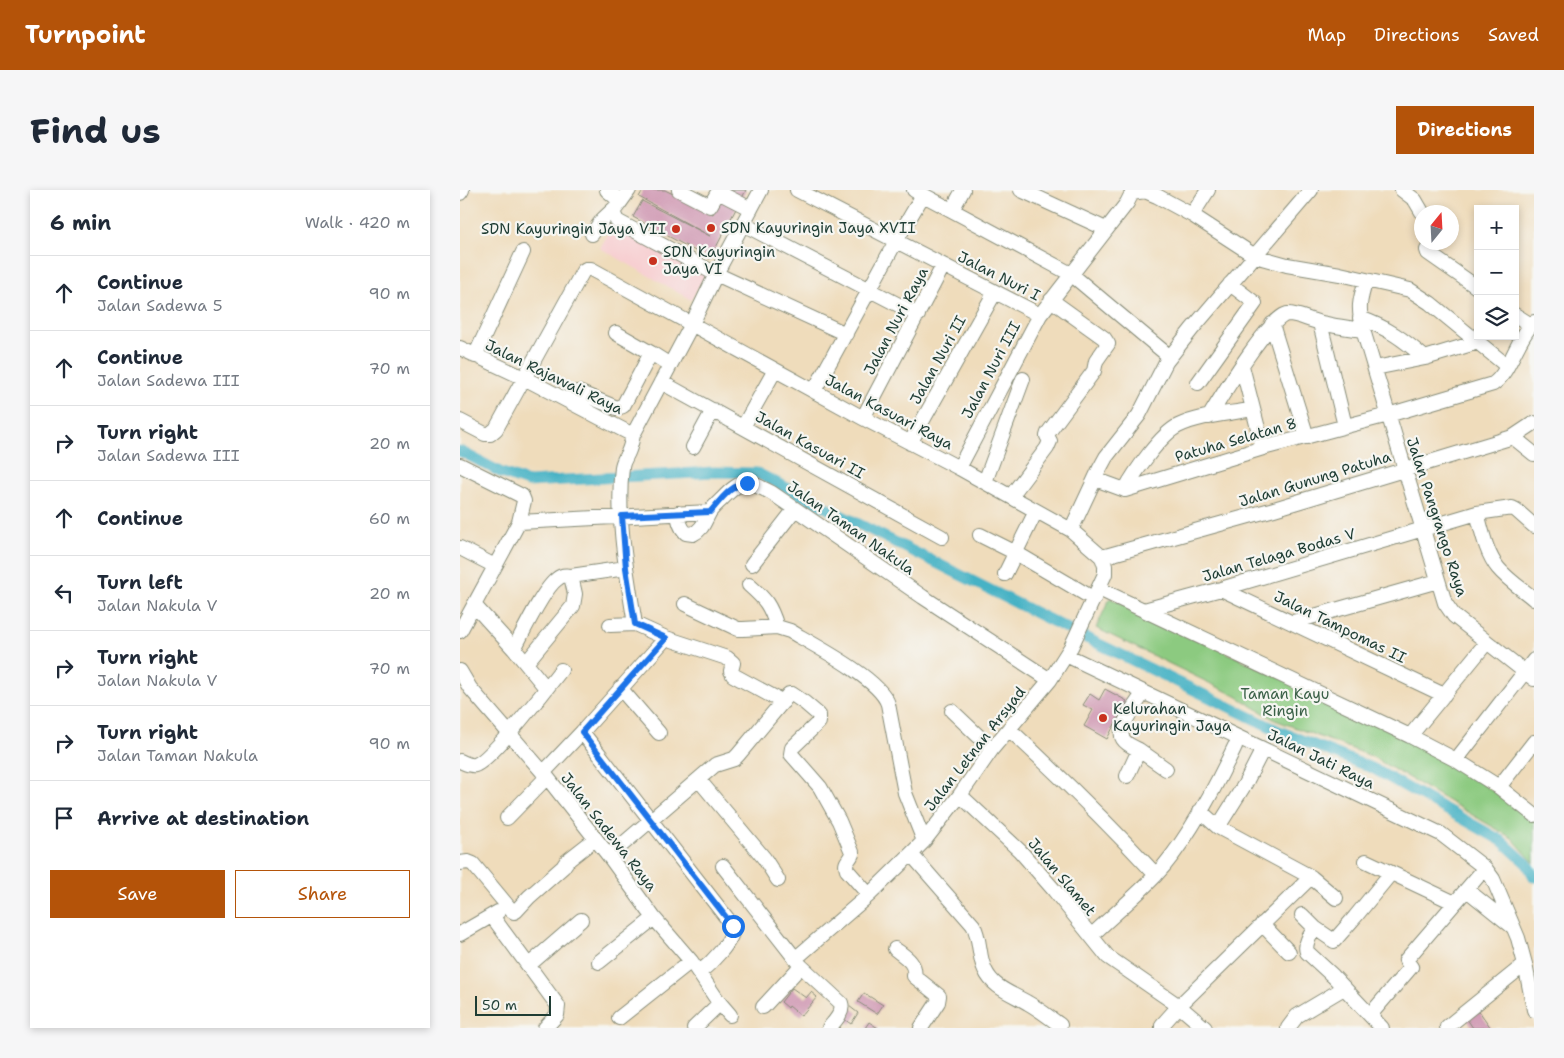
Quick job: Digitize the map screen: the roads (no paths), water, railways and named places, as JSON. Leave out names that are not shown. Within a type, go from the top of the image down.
[{"type":"street","points":[[607,190],[617,197],[619,204]]},
{"type":"street","points":[[629,190],[613,212],[617,221],[716,274],[846,334]]},
{"type":"street","points":[[679,190],[710,206],[718,192],[751,209]]},
{"type":"street","points":[[635,624],[626,568],[622,516],[622,466],[634,435],[761,190]]},
{"type":"street","name":"Jalan Nuri I","points":[[798,190],[1040,315]]},
{"type":"street","points":[[952,210],[963,190]]},
{"type":"street","points":[[1021,190],[1106,229]]},
{"type":"street","points":[[1192,214],[1208,190]]},
{"type":"street","points":[[1102,557],[1071,530],[1106,457],[1139,414],[1170,357],[1311,190]]},
{"type":"street","points":[[1402,190],[1415,200],[1418,205]]},
{"type":"street","points":[[1130,191],[1150,193],[1192,214],[1255,256],[1287,265],[1321,270],[1410,290],[1507,366]]},
{"type":"street","name":"Jalan Nuri III","points":[[958,468],[1040,315],[1129,200],[1130,191]]},
{"type":"street","points":[[814,391],[896,241],[918,192],[1071,274],[1170,357]]},
{"type":"street","points":[[592,234],[603,218],[619,204]]},
{"type":"street","points":[[743,224],[918,316]]},
{"type":"street","points":[[1427,250],[1428,254],[1474,285]]},
{"type":"street","points":[[475,356],[523,252]]},
{"type":"street","name":"Jalan Nuri Raya","points":[[863,418],[943,266]]},
{"type":"street","name":"Jalan Kasuari Raya","points":[[524,378],[583,272],[586,269],[590,269],[1071,530]]},
{"type":"street","points":[[1362,324],[1359,302],[1366,280]]},
{"type":"street","points":[[1198,382],[1255,303],[1230,284]]},
{"type":"street","name":"Jalan Nuri II","points":[[910,443],[995,292]]},
{"type":"street","points":[[1011,496],[1047,448],[1050,441],[1047,436],[1048,433],[1094,371],[1096,361],[1108,344],[1104,338],[1051,300]]},
{"type":"street","points":[[1209,417],[1272,324],[1281,316],[1288,314],[1320,323],[1381,326],[1406,341],[1425,358]]},
{"type":"street","points":[[1519,316],[1532,324]]},
{"type":"street","points":[[1320,323],[1345,426]]},
{"type":"street","points":[[1272,324],[1307,437]]},
{"type":"street","name":"Jalan Pangrango Raya","points":[[1362,324],[1445,603],[1454,616],[1530,676]]},
{"type":"street","name":"Patuha Selatan 8","points":[[1125,490],[1263,448],[1388,415],[1493,384],[1500,379],[1523,335],[1532,324]]},
{"type":"street","points":[[616,333],[670,365]]},
{"type":"street","points":[[1375,368],[1425,358],[1478,342]]},
{"type":"street","name":"Jalan Rajawali Raya","points":[[460,348],[524,378],[634,435]]},
{"type":"street","points":[[568,400],[574,393],[578,392],[617,408],[623,406],[651,353]]},
{"type":"street","points":[[1242,366],[1263,448]]},
{"type":"street","points":[[743,427],[775,370]]},
{"type":"street","points":[[460,421],[485,434],[490,434],[496,429],[524,378]]},
{"type":"street","points":[[985,482],[1023,379]]},
{"type":"street","name":"Jalan Kasuari II","points":[[661,382],[942,537]]},
{"type":"street","points":[[1095,479],[1125,490],[1133,475],[1144,461],[1176,426],[1209,417],[1253,409]]},
{"type":"street","points":[[693,447],[713,410]]},
{"type":"street","name":"Jalan Gunung Patuha","points":[[1102,557],[1274,509],[1512,437],[1534,423]]},
{"type":"street","points":[[1512,437],[1534,454]]},
{"type":"street","points":[[460,465],[522,496],[524,501],[519,522],[467,612],[460,631]]},
{"type":"street","name":"Jalan Taman Nakula","points":[[710,512],[734,486],[740,483],[753,484],[772,493],[908,587],[1050,680]]},
{"type":"street","name":"Jalan Telaga Bodas V","points":[[1144,610],[1221,589],[1477,512],[1512,508],[1534,526]]},
{"type":"street","points":[[752,564],[795,509]]},
{"type":"street","points":[[1005,574],[1036,511]]},
{"type":"street","points":[[519,522],[678,513],[710,512],[701,529],[693,534],[686,533],[680,526],[678,513]]},
{"type":"street","points":[[1477,512],[1490,555],[1497,567],[1534,599]]},
{"type":"street","points":[[980,535],[1097,594],[1144,610],[1410,736],[1456,760],[1499,787],[1534,816]]},
{"type":"street","points":[[460,548],[495,566]]},
{"type":"street","name":"Jalan Letnan Arsyad","points":[[763,1006],[798,962],[924,840],[960,795],[992,750],[1050,680],[1069,651],[1097,594],[1105,574],[1102,557]]},
{"type":"street","points":[[514,648],[545,593],[557,579],[565,575],[572,576],[626,568]]},
{"type":"street","points":[[526,663],[573,606],[575,594],[572,576]]},
{"type":"street","points":[[1293,622],[1438,581]]},
{"type":"street","points":[[749,585],[769,605],[777,627]]},
{"type":"street","name":"Jalan Tampomas II","points":[[1221,589],[1444,695]]},
{"type":"street","points":[[685,604],[743,630],[777,627],[790,631],[862,675],[885,696],[905,793],[924,840]]},
{"type":"street","points":[[467,612],[514,648],[546,688]]},
{"type":"street","points":[[610,625],[635,624],[666,638],[727,658],[733,663],[732,673],[748,684],[783,702]]},
{"type":"street","points":[[507,818],[666,638]]},
{"type":"street","points":[[1410,736],[1487,642]]},
{"type":"street","name":"Jalan Jati Raya","points":[[1069,651],[1144,692],[1440,834],[1485,868],[1494,879],[1516,933],[1525,964],[1534,1010]]},
{"type":"street","points":[[1456,760],[1530,676],[1534,660]]},
{"type":"street","points":[[460,761],[470,765],[482,762],[510,733],[561,670]]},
{"type":"street","name":"Jalan Sadewa Raya","points":[[460,671],[465,689],[510,733],[545,775],[609,856],[654,918],[691,961],[720,1004],[730,1015]]},
{"type":"street","points":[[620,688],[659,733]]},
{"type":"street","points":[[1144,692],[1125,720],[1121,731],[1122,738],[1127,744],[1166,768]]},
{"type":"street","points":[[609,856],[716,765],[731,760],[738,755],[789,694],[792,694],[819,716],[819,722],[792,748],[791,754],[820,787],[839,821],[852,852],[845,866],[869,895]]},
{"type":"street","points":[[952,711],[992,750]]},
{"type":"street","points":[[1010,729],[1064,779],[1156,875]]},
{"type":"street","points":[[582,732],[734,927],[714,959],[699,973]]},
{"type":"street","points":[[1499,787],[1534,742]]},
{"type":"street","points":[[1091,936],[1156,875],[1174,852],[1225,768],[1235,746]]},
{"type":"street","points":[[1218,827],[1264,749]]},
{"type":"street","points":[[1127,776],[1139,750]]},
{"type":"street","points":[[699,780],[764,858],[778,880]]},
{"type":"street","name":"Jalan Slamet","points":[[960,795],[1020,851],[1108,956],[1180,1006],[1205,1028]]},
{"type":"street","points":[[1200,811],[1218,827],[1311,877],[1336,898]]},
{"type":"street","points":[[460,863],[468,862],[473,864],[510,910],[516,911],[567,861],[595,839]]},
{"type":"street","points":[[911,854],[972,925],[978,938],[982,963],[990,980],[1030,1003],[1060,1025]]},
{"type":"street","points":[[1366,861],[1455,903]]},
{"type":"street","points":[[724,866],[798,962],[842,1005],[842,1010],[830,1028]]},
{"type":"street","points":[[1370,1016],[1411,967],[1406,960],[1485,868]]},
{"type":"street","points":[[1302,914],[1315,928],[1334,941],[1391,873]]},
{"type":"street","points":[[1162,1028],[1162,1025],[1180,1006],[1311,877]]},
{"type":"street","points":[[1466,890],[1516,933]]},
{"type":"street","points":[[460,934],[507,906]]},
{"type":"street","points":[[492,916],[558,1006],[558,1015],[545,1028]]},
{"type":"street","points":[[600,962],[654,918]]},
{"type":"street","points":[[529,965],[581,920]]},
{"type":"street","points":[[1262,924],[1288,952]]},
{"type":"street","points":[[1315,928],[1310,935],[1305,948],[1306,951],[1333,976],[1382,1028]]},
{"type":"street","points":[[895,949],[914,965],[914,976],[939,996],[938,1002],[921,1028]]},
{"type":"street","points":[[619,1018],[691,961]]},
{"type":"street","points":[[1447,1027],[1525,964]]},
{"type":"street","points":[[1288,1028],[1297,1016],[1344,988]]},
{"type":"street","points":[[694,1028],[720,1004]]},
{"type":"waterway","points":[[460,451],[502,473],[528,482],[714,472],[757,473],[1072,631],[1277,730],[1374,769],[1502,841],[1527,864],[1534,877]]},
{"type":"place","name":"SDN Kayuringin Jaya XVII","points":[[711,228]]},
{"type":"place","name":"SDN Kayuringin Jaya VII","points":[[676,229]]},
{"type":"place","name":"SDN Kayuringin Jaya VI","points":[[653,261]]},
{"type":"place","name":"Kelurahan Kayuringin Jaya","points":[[1103,718]]},
{"type":"park label","name":"Taman Kayu Ringin","points":[[1285,702]]}]
